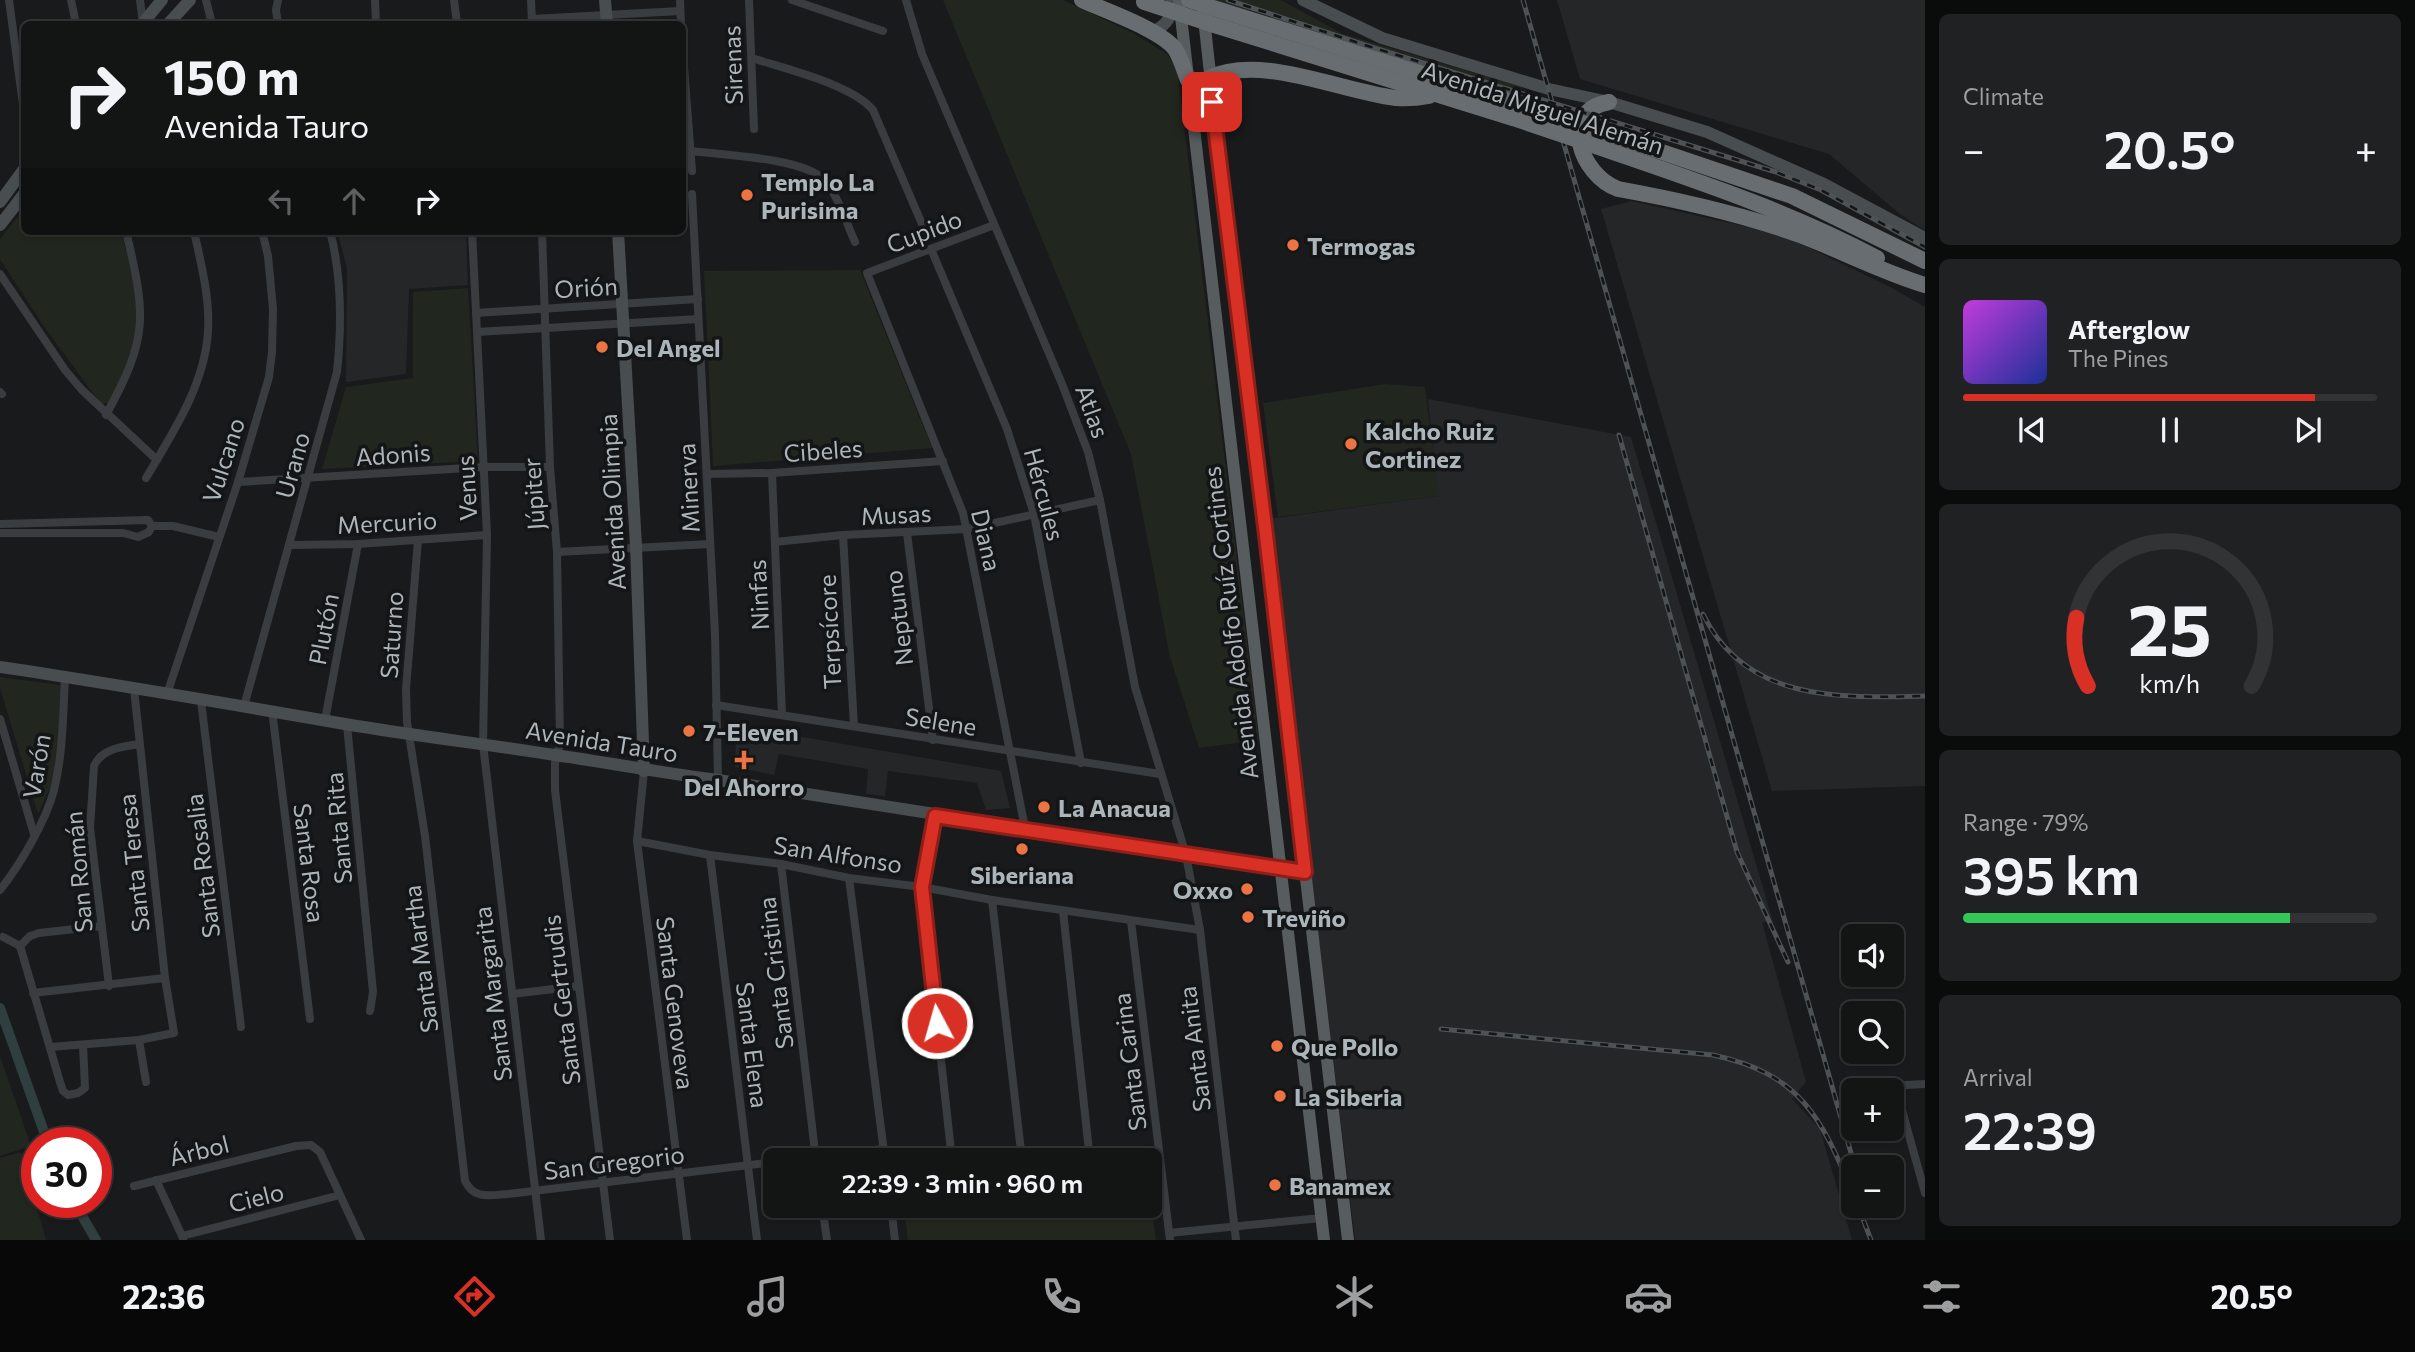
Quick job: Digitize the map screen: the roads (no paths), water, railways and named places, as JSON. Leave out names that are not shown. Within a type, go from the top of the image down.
[{"type":"highway","points":[[1083,0],[1153,32],[1175,49],[1188,80]]},
{"type":"highway","name":"Avenida Miguel Alemán","points":[[1189,0],[1510,101],[1586,135],[1831,233],[1925,284]]},
{"type":"highway","name":"Avenida Miguel Alemán","points":[[1140,1],[1435,95],[1513,118],[1586,135],[1792,196],[1925,261]]},
{"type":"highway","points":[[1209,78],[1227,71],[1255,70],[1311,79],[1393,98],[1411,99],[1435,95]]},
{"type":"highway","points":[[1609,102],[1590,109],[1582,121],[1579,136],[1579,144],[1588,164],[1607,184],[1618,189],[1744,217],[1801,236],[1901,278],[1925,284]]},
{"type":"main road","name":"Avenida Adolfo Ruíz Cortines","points":[[1180,0],[1243,562],[1324,1240]]},
{"type":"main road","name":"Avenida Adolfo Ruíz Cortines","points":[[1205,3],[1209,78],[1268,546],[1348,1240]]},
{"type":"street","points":[[9,0],[21,90]]},
{"type":"street","points":[[71,0],[75,21]]},
{"type":"street","points":[[140,0],[143,21]]},
{"type":"street","points":[[145,21],[162,0]]},
{"type":"street","points":[[171,21],[190,0]]},
{"type":"street","points":[[206,0],[211,21]]},
{"type":"street","points":[[278,0],[278,21]]},
{"type":"street","points":[[374,0],[376,21]]},
{"type":"street","points":[[454,0],[457,21]]},
{"type":"street","points":[[531,0],[532,21]]},
{"type":"street","points":[[606,0],[607,19]]},
{"type":"street","points":[[680,0],[681,21]]},
{"type":"street","name":"Sirenas","points":[[749,0],[754,129]]},
{"type":"street","points":[[792,0],[883,31]]},
{"type":"street","name":"Atlas","points":[[906,0],[922,54],[1080,428],[1100,500],[1135,687],[1186,855]]},
{"type":"street","points":[[1153,32],[1167,23],[1172,12],[1172,0]]},
{"type":"street","points":[[1303,0],[1382,38],[1549,89],[1609,102],[1707,132],[1824,184],[1925,238]]},
{"type":"street","points":[[557,21],[680,11]]},
{"type":"street","points":[[751,58],[846,90],[866,102],[873,110],[922,224]]},
{"type":"street","points":[[686,90],[692,171]]},
{"type":"street","points":[[691,151],[797,165],[818,175],[829,186],[855,242]]},
{"type":"street","points":[[0,202],[21,173]]},
{"type":"street","name":"Minerva","points":[[692,194],[715,634],[718,780]]},
{"type":"street","points":[[0,225],[21,198]]},
{"type":"street","name":"Cupido","points":[[867,274],[994,225]]},
{"type":"street","points":[[106,415],[127,378],[138,348],[141,330],[142,308],[127,235]]},
{"type":"street","points":[[146,478],[177,427],[204,356],[208,333],[204,274],[195,235]]},
{"type":"street","name":"Vulcano","points":[[167,694],[238,482],[269,377],[272,352],[271,278],[263,235]]},
{"type":"street","name":"Urano","points":[[244,706],[337,372],[341,335],[339,277],[331,235]]},
{"type":"street","name":"Venus","points":[[472,235],[487,535],[483,744]]},
{"type":"street","name":"Júpiter","points":[[541,235],[550,467],[557,552],[557,755]]},
{"type":"street","name":"Avenida Olimpia","points":[[618,235],[636,546],[645,771]]},
{"type":"street","name":"Hércules","points":[[931,249],[1007,429],[1034,514],[1081,763]]},
{"type":"street","points":[[0,274],[65,370],[106,415],[157,460]]},
{"type":"street","name":"Diana","points":[[867,274],[943,461],[967,529],[1025,828]]},
{"type":"street","name":"Orión","points":[[476,313],[698,299]]},
{"type":"street","name":"Orión","points":[[477,332],[698,319]]},
{"type":"street","name":"Cibeles","points":[[706,474],[772,473],[943,461]]},
{"type":"street","name":"Adonis","points":[[238,482],[484,467],[550,467]]},
{"type":"street","name":"Ninfas","points":[[772,473],[782,714]]},
{"type":"street","name":"Musas","points":[[775,542],[967,529],[1100,500]]},
{"type":"street","points":[[0,524],[142,519],[148,520],[152,526]]},
{"type":"street","points":[[152,526],[173,526],[219,537]]},
{"type":"street","points":[[0,533],[123,533],[138,537],[149,532],[152,526]]},
{"type":"street","name":"Neptuno","points":[[907,533],[933,740]]},
{"type":"street","name":"Mercurio","points":[[290,545],[358,544],[487,535]]},
{"type":"street","name":"Terpsícore","points":[[843,536],[854,726]]},
{"type":"street","name":"Saturno","points":[[409,733],[406,690],[418,540]]},
{"type":"street","name":"Plutón","points":[[325,720],[358,544]]},
{"type":"street","points":[[557,552],[710,544]]},
{"type":"street","name":"Avenida Tauro","points":[[0,667],[201,701],[272,710],[347,725],[557,755],[645,771],[718,780],[1305,872]]},
{"type":"street","name":"Varón","points":[[0,890],[19,864],[47,813],[57,774],[65,677]]},
{"type":"street","name":"Santa Teresa","points":[[134,689],[165,978],[174,1033],[139,1040]]},
{"type":"street","name":"Santa Rosalia","points":[[201,701],[241,1027]]},
{"type":"street","name":"Selene","points":[[716,705],[1160,774]]},
{"type":"street","name":"Santa Rosa","points":[[272,710],[310,1020]]},
{"type":"street","points":[[0,719],[34,834]]},
{"type":"street","name":"Santa Rita","points":[[347,725],[373,992],[370,1012]]},
{"type":"street","name":"Santa Martha","points":[[409,733],[425,836],[465,1181]]},
{"type":"street","name":"San Román","points":[[109,986],[90,820],[94,766],[105,753],[139,744]]},
{"type":"street","name":"Santa Margarita","points":[[483,744],[541,1240]]},
{"type":"street","name":"Santa Gertrudis","points":[[557,755],[555,790],[610,1240]]},
{"type":"street","name":"Santa Genoveva","points":[[645,771],[637,841],[687,1240]]},
{"type":"street","points":[[935,816],[922,887],[951,1148]]},
{"type":"street","name":"San Alfonso","points":[[637,841],[710,855],[781,864],[849,878],[1199,930]]},
{"type":"street","name":"Santa Elena","points":[[710,855],[757,1240]]},
{"type":"street","name":"Santa Anita","points":[[1186,855],[1199,930],[1236,1240]]},
{"type":"street","name":"Santa Cristina","points":[[781,864],[815,1148]]},
{"type":"street","points":[[849,878],[883,1148]]},
{"type":"street","points":[[992,900],[1021,1148]]},
{"type":"street","points":[[1063,911],[1089,1148]]},
{"type":"street","name":"Santa Carina","points":[[1131,921],[1170,1237]]},
{"type":"street","points":[[20,946],[30,936],[39,933],[102,926]]},
{"type":"street","points":[[3,937],[20,946],[60,1082],[63,1091],[68,1095],[85,1088],[83,1045]]},
{"type":"street","points":[[33,993],[165,978]]},
{"type":"street","points":[[512,994],[579,986]]},
{"type":"street","points":[[50,1047],[139,1040],[146,1082]]},
{"type":"street","points":[[1904,1085],[1925,1084]]},
{"type":"street","points":[[1904,1117],[1925,1193]]},
{"type":"street","name":"Árbol","points":[[134,1186],[303,1144],[314,1146],[320,1152],[340,1195]]},
{"type":"street","name":"San Gregorio","points":[[465,1181],[474,1194],[481,1196],[763,1162]]},
{"type":"street","points":[[156,1180],[183,1238]]},
{"type":"street","points":[[340,1195],[361,1240]]},
{"type":"street","name":"Cielo","points":[[183,1238],[340,1195]]},
{"type":"street","points":[[824,1218],[827,1240]]},
{"type":"street","points":[[893,1218],[895,1240]]},
{"type":"street","points":[[1170,1237],[1234,1226],[1321,1218]]},
{"type":"waterway","points":[[0,1008],[42,1127]]},
{"type":"waterway","points":[[83,1218],[96,1240]]},
{"type":"railway","points":[[1228,0],[1776,172],[1821,190],[1925,247]]},
{"type":"railway","points":[[1523,0],[1852,1155]]},
{"type":"railway","points":[[1619,435],[1737,852],[1788,962]]},
{"type":"railway","points":[[1703,614],[1721,643],[1744,665],[1770,680],[1799,689],[1830,694],[1861,697],[1925,696]]},
{"type":"railway","points":[[1441,1029],[1713,1055],[1743,1063],[1788,1087],[1804,1103],[1818,1121],[1841,1167]]},
{"type":"railway","points":[[1863,1218],[1871,1240]]},
{"type":"place","name":"Templo La Purisima","points":[[747,195]]},
{"type":"place","name":"Termogas","points":[[1293,245]]},
{"type":"place","name":"Del Angel","points":[[602,347]]},
{"type":"place","name":"Kalcho Ruiz Cortinez","points":[[1351,444]]},
{"type":"place","name":"7-Eleven","points":[[689,731]]},
{"type":"place","name":"Del Ahorro","points":[[744,760]]},
{"type":"place","name":"La Anacua","points":[[1044,807]]},
{"type":"place","name":"Siberiana","points":[[1022,849]]},
{"type":"place","name":"Oxxo","points":[[1247,889]]},
{"type":"place","name":"Treviño","points":[[1248,917]]},
{"type":"place","name":"Que Pollo","points":[[1277,1046]]},
{"type":"place","name":"La Siberia","points":[[1280,1096]]},
{"type":"place","name":"Banamex","points":[[1275,1185]]}]
